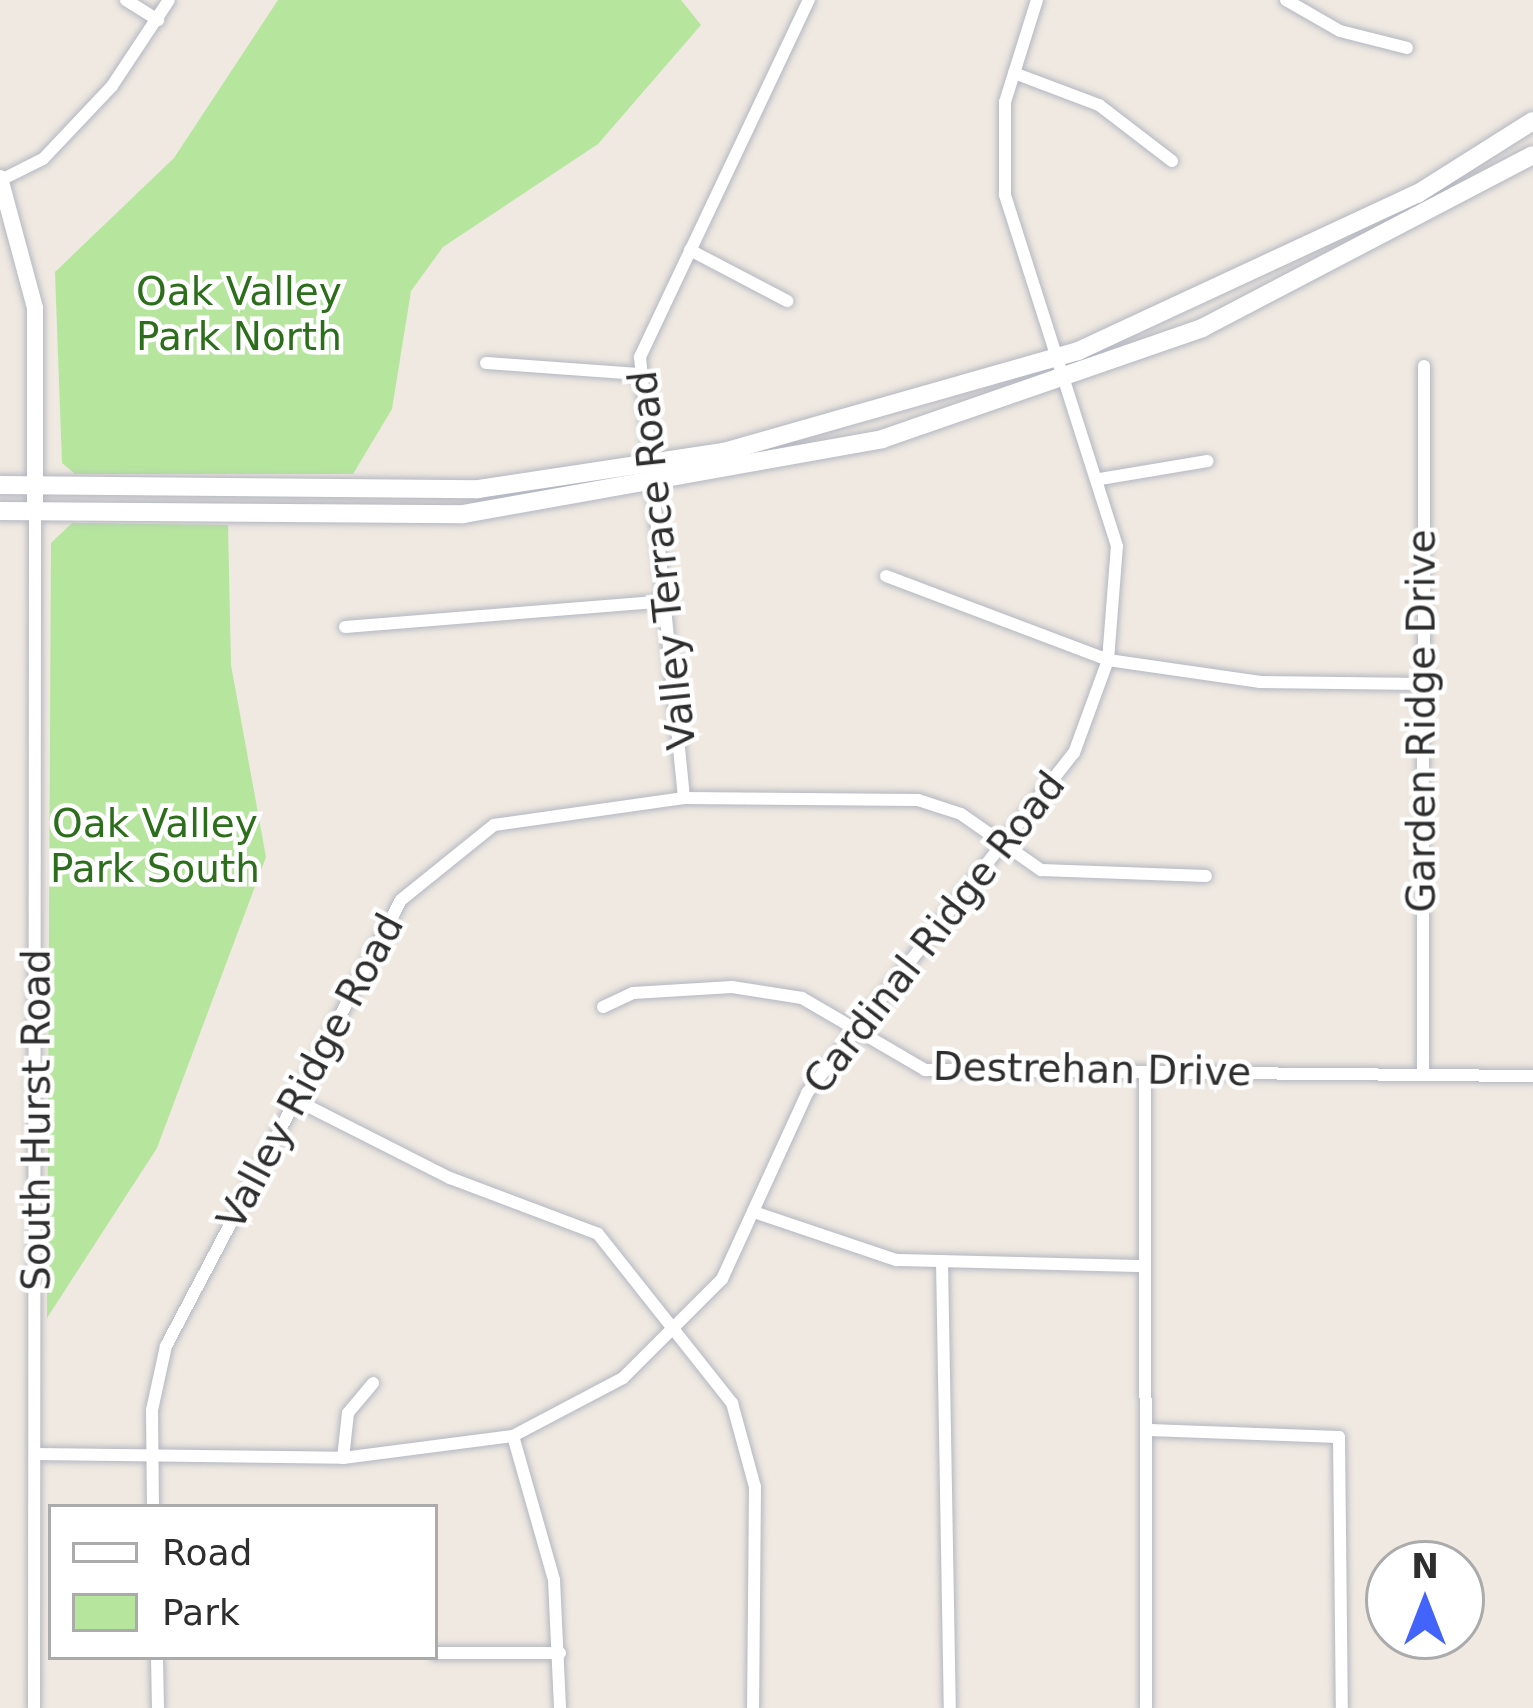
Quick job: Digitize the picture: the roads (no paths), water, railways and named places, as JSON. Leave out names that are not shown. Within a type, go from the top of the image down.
[{"type":"main road","points":[[0,485],[478,489],[652,465],[1055,359],[1259,273],[1533,122]]},
{"type":"main road","points":[[0,511],[463,514],[655,488],[882,439],[1062,381],[1202,328],[1533,155]]},
{"type":"street","points":[[126,0],[158,20]]},
{"type":"street","points":[[1,179],[43,159],[158,20],[169,0]]},
{"type":"street","name":"Valley Terrace Road","points":[[684,798],[670,601],[640,374],[651,321],[690,250],[809,0]]},
{"type":"street","name":"Cardinal Ridge Road","points":[[35,1454],[344,1458],[513,1436],[623,1378],[722,1279],[757,1213],[807,1093],[1006,849],[1074,753],[1108,660],[1117,546],[1100,479],[1062,381],[1005,196],[1015,73],[1037,0]]},
{"type":"street","points":[[1286,0],[1340,31],[1407,48]]},
{"type":"street","points":[[1015,73],[1099,105],[1172,161]]},
{"type":"street","name":"South Hurst Road","points":[[1,179],[35,308],[34,1708]]},
{"type":"street","points":[[690,250],[787,301]]},
{"type":"street","points":[[486,363],[640,374]]},
{"type":"street","name":"Garden Ridge Drive","points":[[1423,1075],[1424,366]]},
{"type":"street","points":[[1100,479],[1208,460]]},
{"type":"street","points":[[886,576],[1108,660],[1260,682],[1420,683]]},
{"type":"street","points":[[345,627],[670,601]]},
{"type":"street","name":"Valley Ridge Road","points":[[153,1504],[152,1453],[166,1346],[401,900],[442,858],[494,825],[562,808],[684,798],[918,800],[1041,870],[1206,876]]},
{"type":"street","name":"Destrehan Drive","points":[[603,1007],[633,993],[732,987],[802,998],[925,1070],[1533,1076]]},
{"type":"street","points":[[1144,1072],[1141,1266],[1149,1430],[1146,1708]]},
{"type":"street","points":[[296,1100],[450,1178],[598,1234],[732,1403],[752,1456],[753,1708]]},
{"type":"street","points":[[757,1213],[848,1252],[942,1261],[1141,1266]]},
{"type":"street","points":[[942,1261],[950,1708]]},
{"type":"street","points":[[344,1458],[348,1413],[374,1383]]},
{"type":"street","points":[[1149,1430],[1339,1437],[1342,1708]]},
{"type":"street","points":[[513,1436],[554,1580],[560,1708]]},
{"type":"street","points":[[438,1653],[560,1653]]},
{"type":"street","points":[[157,1660],[158,1708]]},
{"type":"park label","name":"Oak Valley Park North","points":[[239,316]]},
{"type":"park label","name":"Oak Valley Park South","points":[[155,848]]}]
